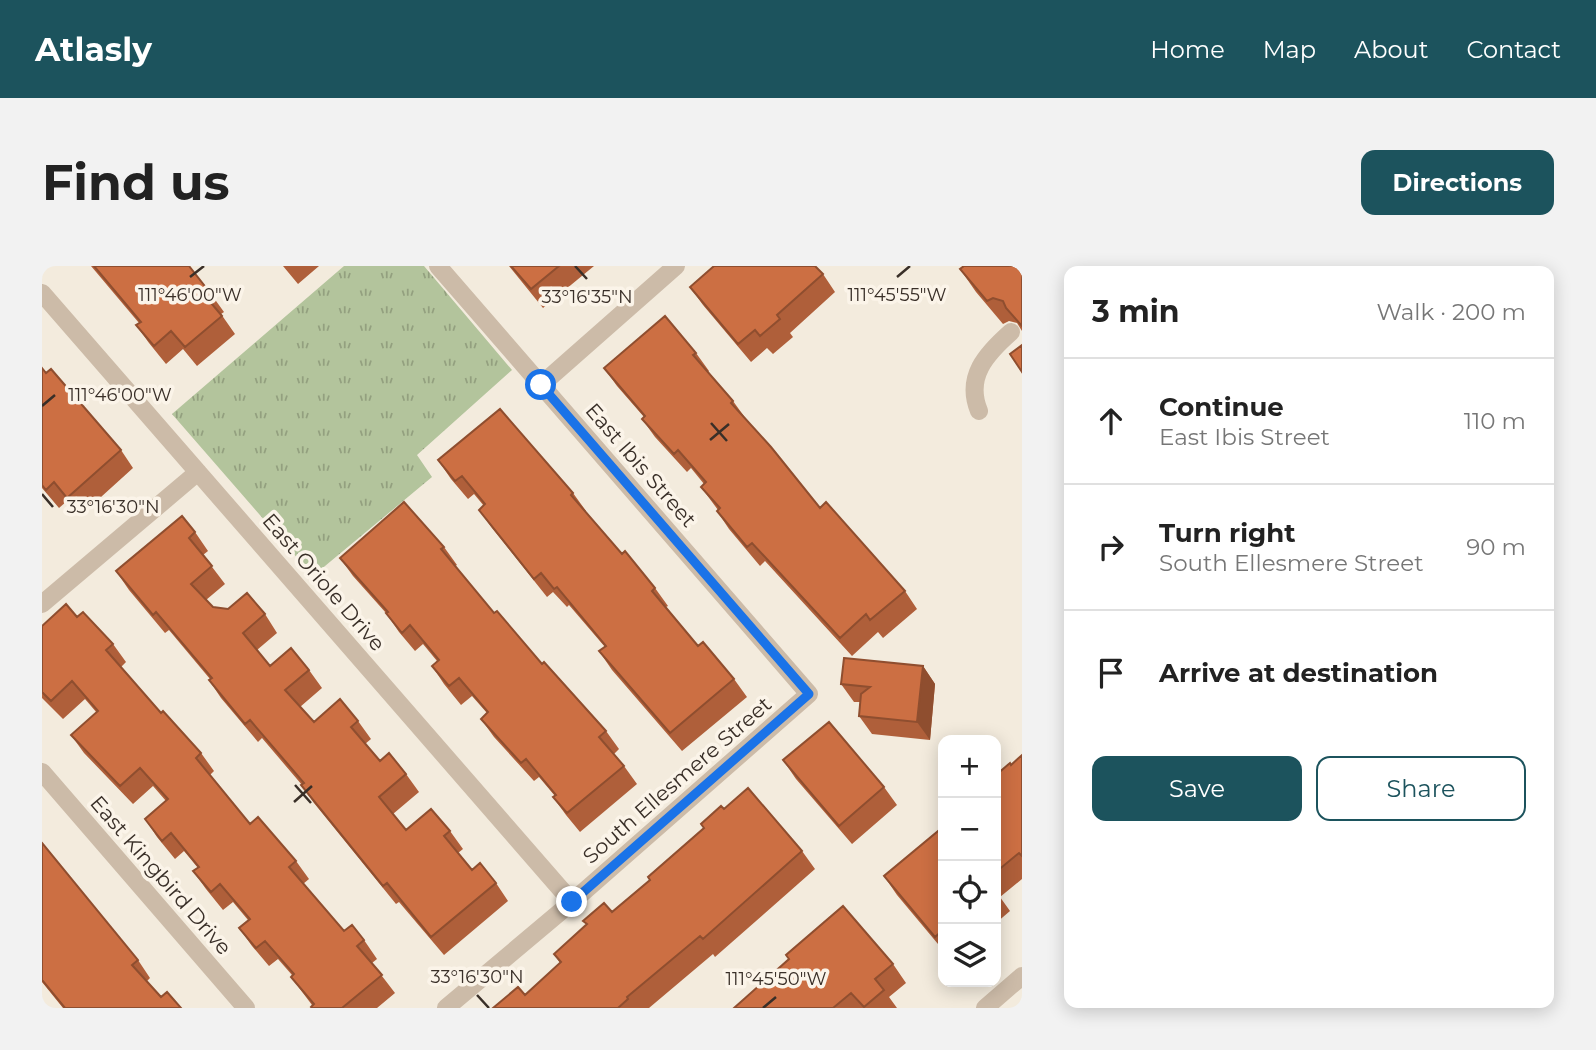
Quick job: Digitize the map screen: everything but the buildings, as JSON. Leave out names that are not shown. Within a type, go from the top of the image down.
[{"type":"street","name":"East Ibis Street","points":[[438,266],[809,694]]},
{"type":"street","points":[[541,385],[676,266]]},
{"type":"street","name":"East Oriole Drive","points":[[42,293],[572,902]]},
{"type":"street","points":[[979,411],[973,396],[978,370],[990,351],[1011,332]]},
{"type":"street","points":[[42,604],[198,472]]},
{"type":"street","name":"South Ellesmere Street","points":[[446,1008],[572,902],[809,694]]},
{"type":"street","name":"East Kingbird Drive","points":[[42,772],[246,1008]]},
{"type":"street","points":[[985,1008],[1022,976]]},
{"type":"green space","points":[[344,266],[424,266],[512,370],[417,455],[432,477],[313,576],[172,414]]},
{"type":"route","points":[[541,385],[809,694],[572,902]]}]
